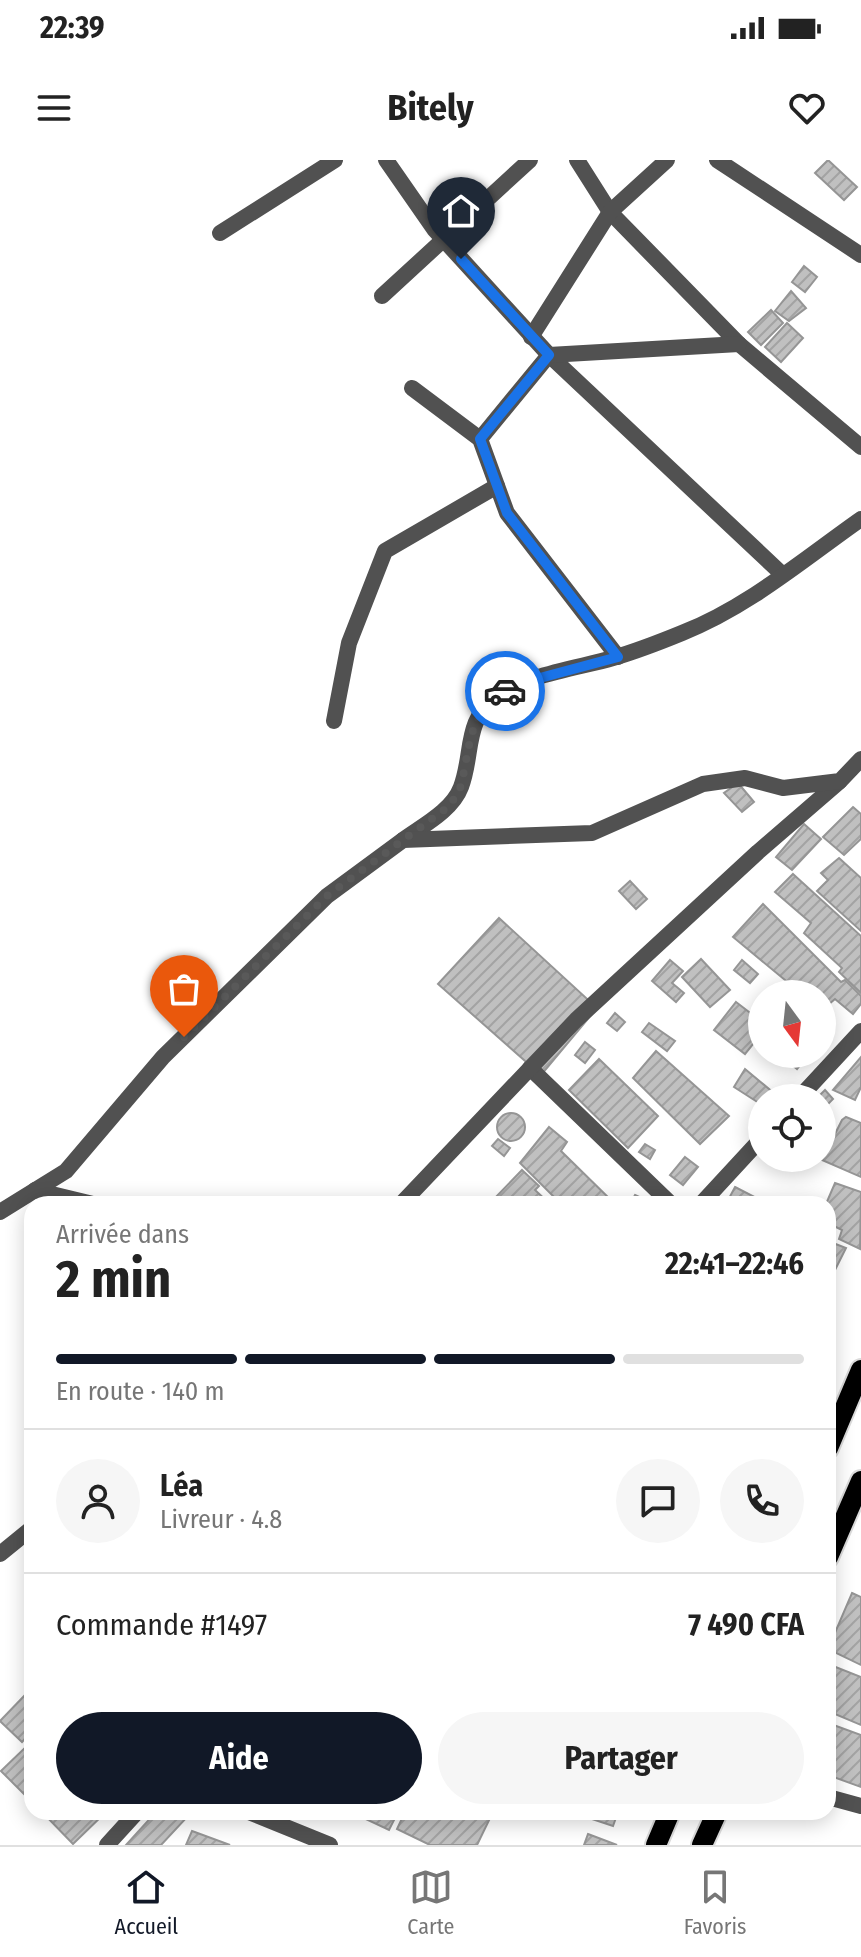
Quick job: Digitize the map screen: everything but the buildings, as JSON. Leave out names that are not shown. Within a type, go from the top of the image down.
[{"type":"main road","points":[[836,1429],[861,1370]]},
{"type":"main road","points":[[836,1539],[861,1481]]},
{"type":"main road","points":[[656,1845],[667,1820]]},
{"type":"main road","points":[[702,1845],[713,1820]]},
{"type":"street","points":[[220,233],[335,160]]},
{"type":"street","points":[[386,160],[443,239],[531,337],[782,574]]},
{"type":"street","points":[[382,296],[530,160]]},
{"type":"street","points":[[577,160],[610,212],[739,344],[861,447]]},
{"type":"street","points":[[531,337],[610,212],[667,160]]},
{"type":"street","points":[[717,160],[861,255]]},
{"type":"street","points":[[480,439],[549,355],[739,344]]},
{"type":"street","points":[[412,388],[480,439],[507,513],[618,657]]},
{"type":"street","points":[[334,721],[349,643],[385,551],[497,486]]},
{"type":"street","points":[[25,1196],[66,1171],[163,1057],[327,896],[448,807],[461,788],[473,726],[482,708],[500,692],[525,682],[618,657],[685,632],[740,605],[861,519]]},
{"type":"street","points":[[409,1196],[587,1010],[861,759]]},
{"type":"street","points":[[403,840],[592,833],[703,784],[745,778],[783,788],[840,781]]},
{"type":"street","points":[[812,1084],[861,1031]]},
{"type":"street","points":[[530,1068],[663,1196]]},
{"type":"street","points":[[708,1196],[748,1153]]},
{"type":"street","points":[[35,1190],[60,1196]]},
{"type":"street","points":[[0,1212],[24,1197]]},
{"type":"street","points":[[0,1554],[24,1534]]},
{"type":"street","points":[[836,1799],[861,1806]]},
{"type":"street","points":[[107,1845],[130,1820]]},
{"type":"street","points":[[269,1820],[330,1845]]},
{"type":"way so far","points":[[184,1037],[327,896],[448,807],[461,788],[473,726],[482,708],[505,691]]},
{"type":"route","points":[[461,259],[549,355],[480,439],[507,513],[618,657],[525,682],[505,691]]}]
